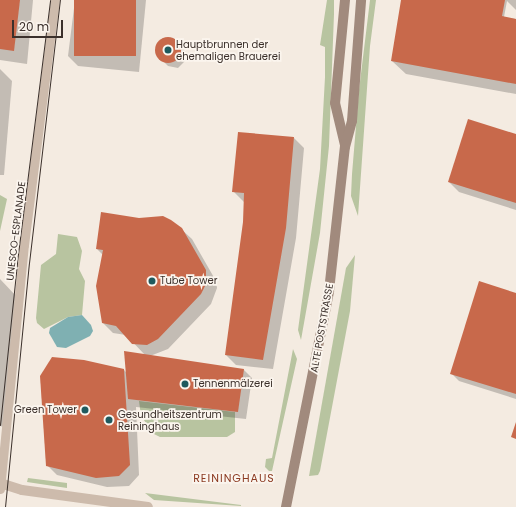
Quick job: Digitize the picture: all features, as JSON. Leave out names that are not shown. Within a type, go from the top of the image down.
[{"type":"main road","name":"ALTE POSTSTRASSE","points":[[344,0],[335,103],[345,147]]},
{"type":"main road","name":"ALTE POSTSTRASSE","points":[[286,507],[330,291],[345,147],[352,121],[361,0]]},
{"type":"street","points":[[0,483],[22,490],[148,507]]},
{"type":"lane","name":"UNESCO-ESPLANADE","points":[[0,489],[24,245],[55,0]]},
{"type":"green space","points":[[327,0],[334,0],[329,146],[320,233],[301,340],[298,330],[320,169],[325,77],[325,47],[320,45]]},
{"type":"green space","points":[[370,0],[376,0],[370,46],[358,216],[351,196],[352,174],[359,90]]},
{"type":"green space","points":[[0,195],[7,199],[0,231]]},
{"type":"green space","points":[[58,234],[77,237],[82,251],[79,269],[85,281],[82,315],[68,317],[44,329],[37,323],[36,318],[41,265],[56,254]]},
{"type":"green space","points":[[355,255],[350,311],[320,471],[318,475],[309,476],[346,268]]},
{"type":"green space","points":[[293,349],[297,359],[272,471],[269,471],[265,467],[266,459],[272,458]]},
{"type":"green space","points":[[139,401],[235,412],[235,432],[227,437],[160,437],[154,434],[141,416]]},
{"type":"green space","points":[[28,478],[67,483],[67,488],[27,482]]},
{"type":"green space","points":[[145,493],[241,505],[241,506],[154,500]]},
{"type":"water","points":[[82,315],[91,325],[93,331],[90,336],[66,348],[57,347],[49,333],[50,328],[68,317]]},
{"type":"building","points":[[0,0],[20,0],[14,51],[0,49]]},
{"type":"building","points":[[74,0],[136,0],[136,56],[74,56]]},
{"type":"building","points":[[401,0],[505,0],[502,16],[516,19],[516,84],[391,61]]},
{"type":"building","name":"Hauptbrunnen der ehemaligen Brauerei","points":[[168,37],[177,41],[181,50],[177,59],[168,63],[159,59],[155,50],[159,41]]},
{"type":"building","points":[[468,119],[516,134],[516,203],[448,182]]},
{"type":"building","points":[[238,132],[294,137],[286,228],[263,360],[225,355],[243,222],[244,193],[232,192]]},
{"type":"building","name":"Tube Tower","points":[[101,212],[139,218],[163,216],[171,220],[182,228],[206,270],[206,284],[201,294],[158,339],[147,345],[132,344],[116,326],[102,323],[96,286],[103,250],[96,249]]},
{"type":"building","points":[[479,281],[516,293],[516,394],[450,374]]},
{"type":"building","name":"Tennenmälzerei","points":[[124,351],[244,369],[238,412],[128,399]]},
{"type":"building","name":"Green Tower","points":[[52,357],[84,360],[124,369],[130,465],[119,476],[96,478],[46,466],[40,376]]},
{"type":"building","points":[[516,422],[516,439],[511,437]]},
{"type":"tram line","points":[[0,425],[17,262],[50,0]]},
{"type":"tram line","points":[[5,507],[29,263],[60,0]]},
{"type":"place","name":"Hauptbrunnen der ehemaligen Brauerei","points":[[168,50]]},
{"type":"place","name":"Tube Tower","points":[[152,281]]},
{"type":"place","name":"Tennenmälzerei","points":[[185,384]]},
{"type":"place","name":"Green Tower","points":[[85,410]]},
{"type":"place","name":"Gesundheitszentrum Reininghaus","points":[[109,420]]},
{"type":"district","name":"REININGHAUS","points":[[234,478]]}]
